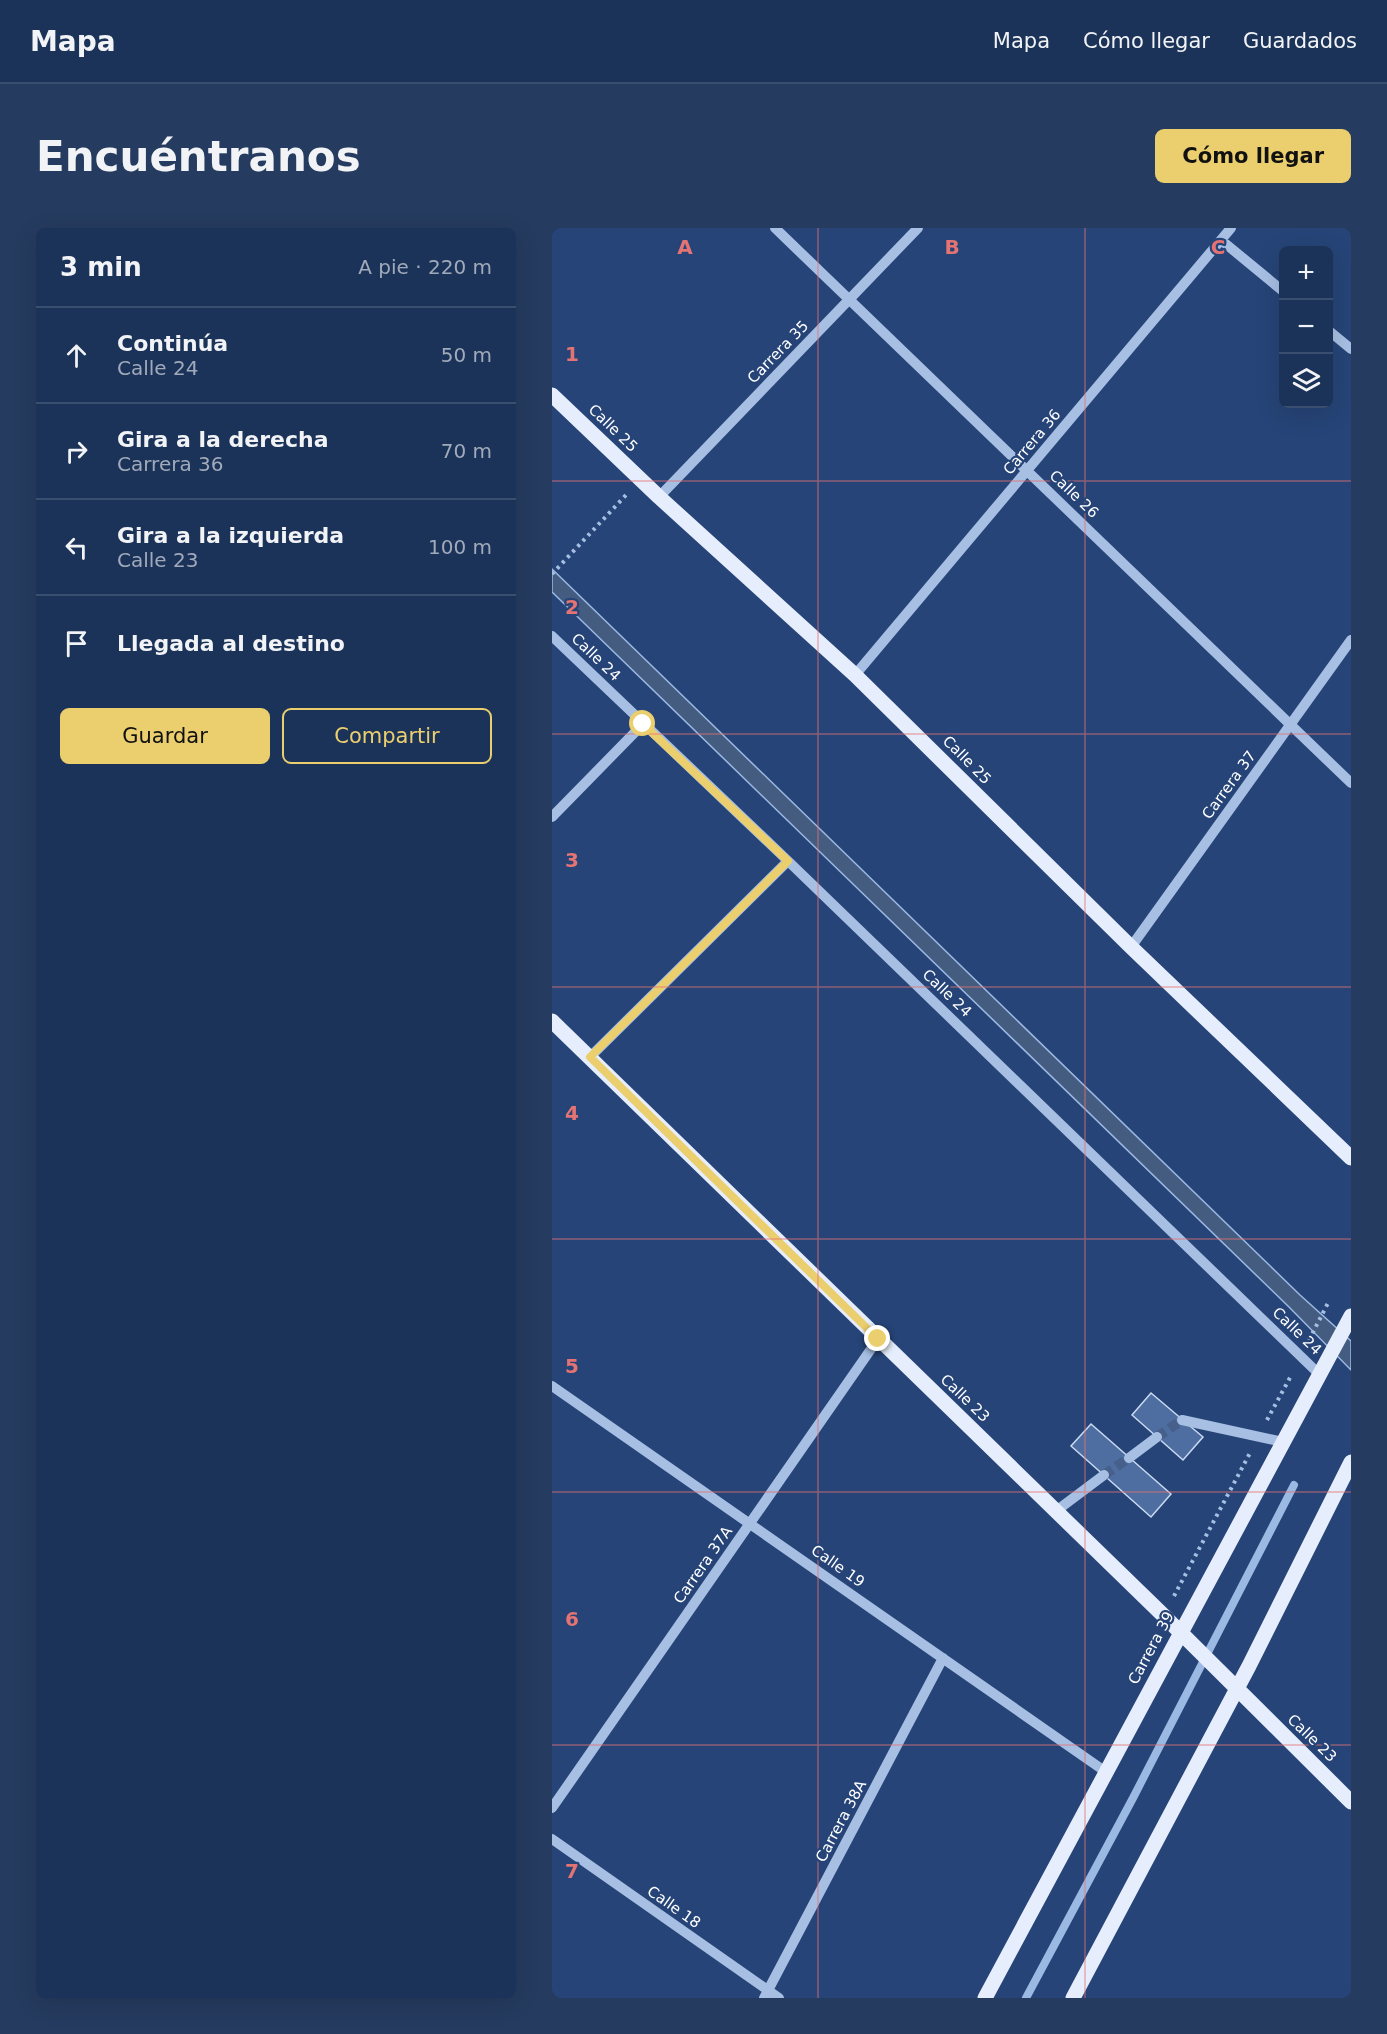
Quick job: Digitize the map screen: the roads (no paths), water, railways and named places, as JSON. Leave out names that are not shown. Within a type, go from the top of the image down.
[{"type":"main road","name":"Calle 25","points":[[552,395],[659,497],[855,675],[1131,947],[1351,1158]]},
{"type":"main road","name":"Calle 23","points":[[552,1020],[1180,1632],[1351,1802]]},
{"type":"main road","name":"Carrera 39","points":[[985,1998],[1348,1321]]},
{"type":"main road","points":[[1073,1998],[1232,1685],[1351,1462]]},
{"type":"street","name":"Calle 26","points":[[775,228],[1351,783]]},
{"type":"street","name":"Carrera 35","points":[[659,497],[918,228]]},
{"type":"street","name":"Carrera 36","points":[[855,675],[1231,228]]},
{"type":"street","points":[[1221,240],[1279,288]]},
{"type":"street","points":[[1333,333],[1351,349]]},
{"type":"street","name":"Calle 24","points":[[552,636],[1302,1356],[1323,1367]]},
{"type":"street","name":"Carrera 37","points":[[1131,947],[1351,640]]},
{"type":"street","points":[[552,817],[643,724]]},
{"type":"street","points":[[590,1057],[788,861]]},
{"type":"street","name":"Carrera 37A","points":[[552,1808],[878,1339]]},
{"type":"street","name":"Calle 19","points":[[552,1386],[1106,1772]]},
{"type":"street","points":[[1182,1420],[1283,1442]]},
{"type":"street","points":[[1129,1458],[1157,1437]]},
{"type":"street","points":[[1056,1511],[1104,1475]]},
{"type":"street","name":"Carrera 38A","points":[[766,1995],[942,1658]]},
{"type":"street","name":"Calle 18","points":[[552,1839],[766,1995],[779,1998]]},
{"type":"water","points":[[552,569],[1300,1295],[1351,1341],[1351,1370],[1289,1307],[552,592]]},
{"type":"waterway","points":[[1026,1998],[1133,1798],[1294,1485]]},
{"type":"tunnel","points":[[1157,1437],[1182,1420]]},
{"type":"tunnel","points":[[1104,1475],[1129,1458]]}]
